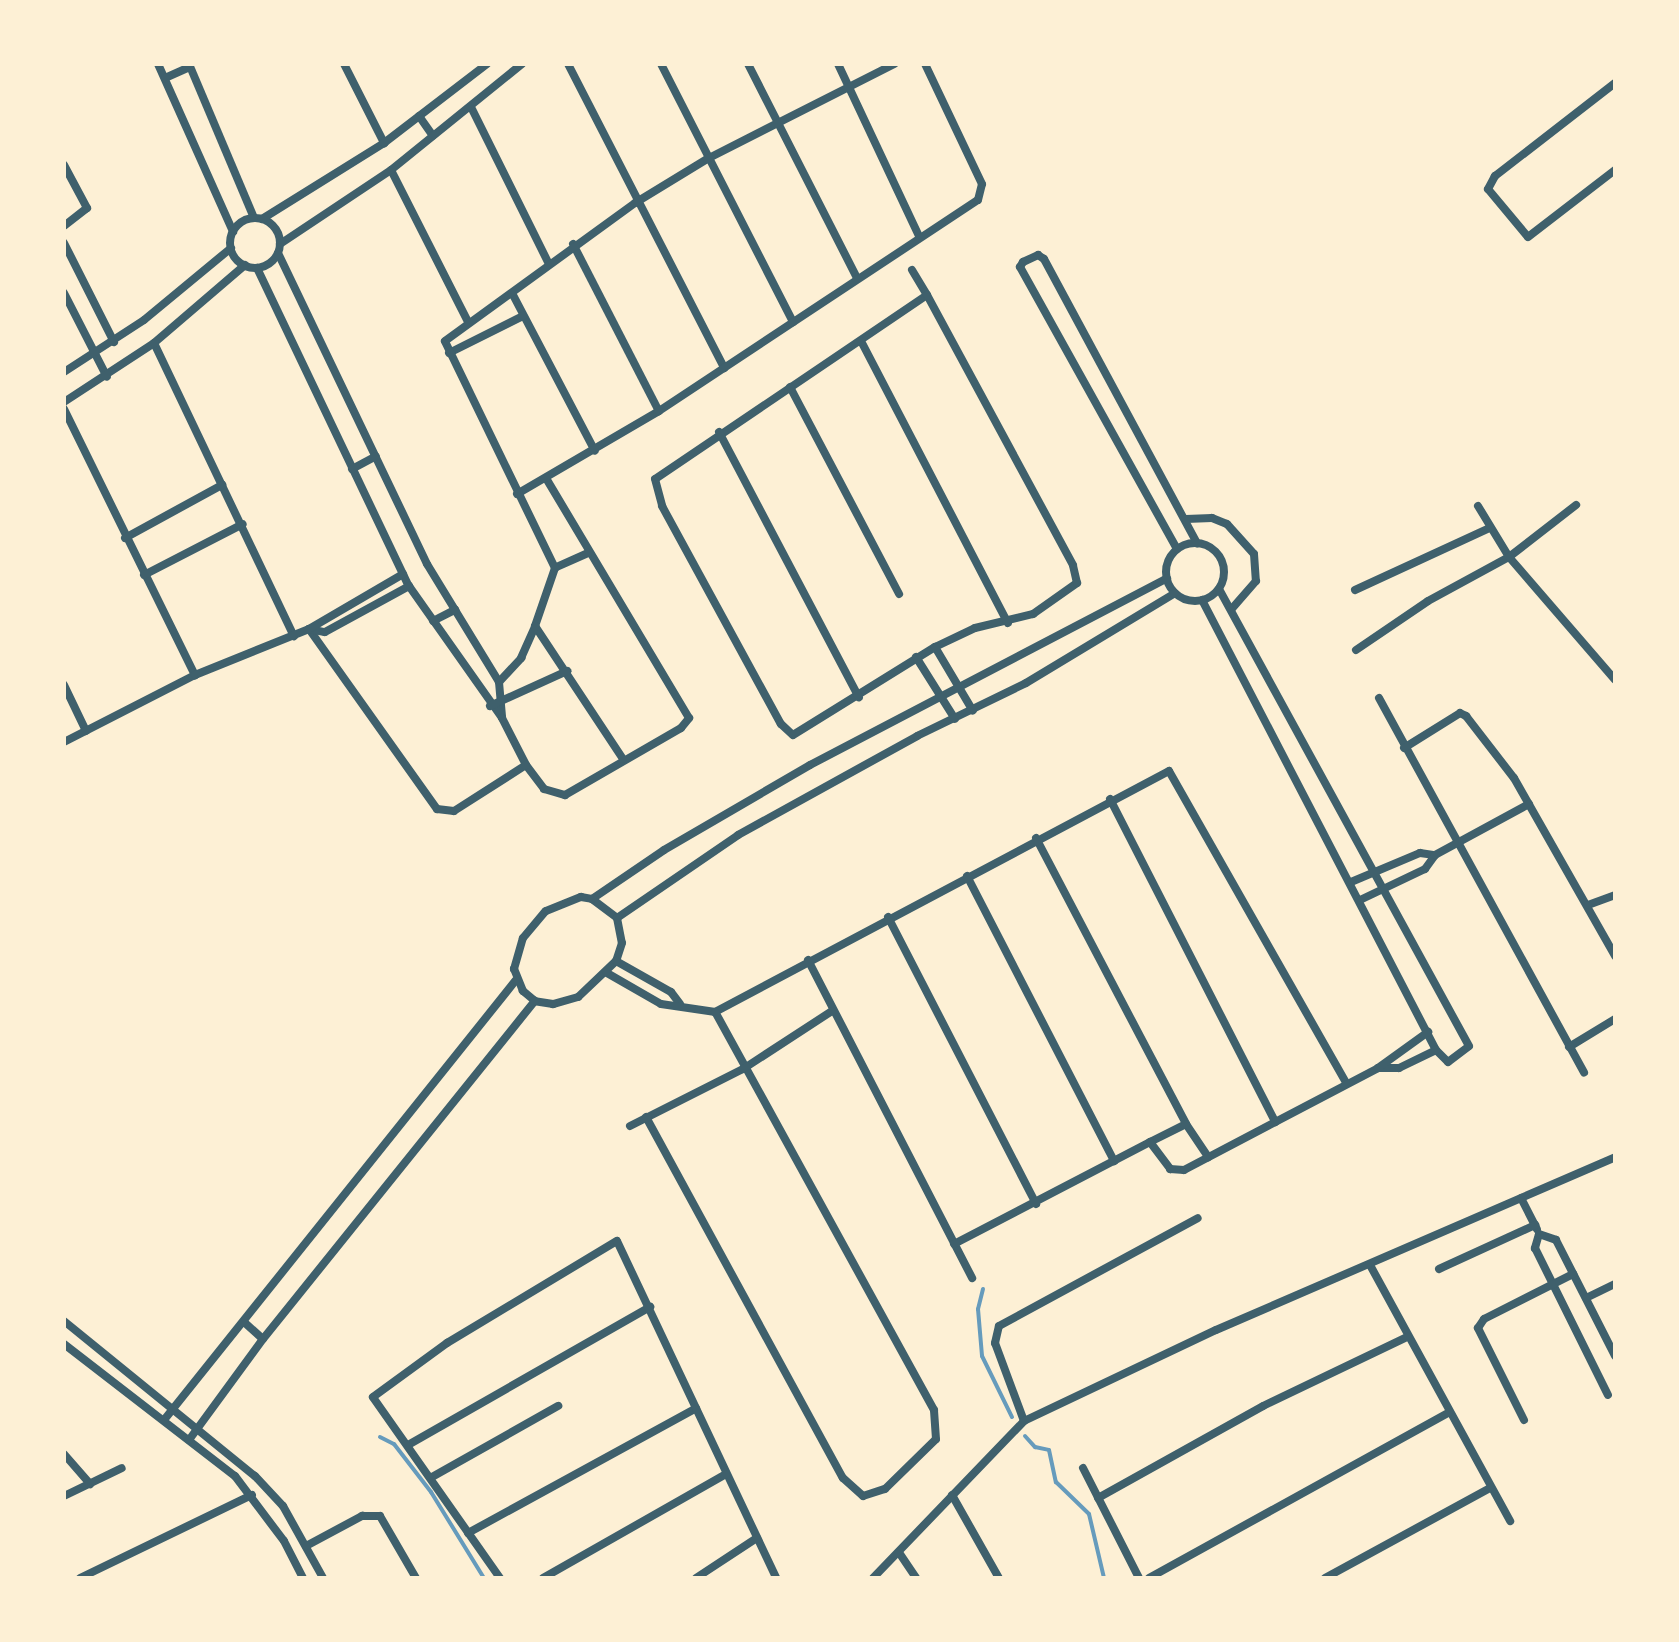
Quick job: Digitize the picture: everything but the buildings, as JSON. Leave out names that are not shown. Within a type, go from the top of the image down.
[{"type":"street","points":[[64,372],[114,342],[231,248],[233,232],[158,64]]},
{"type":"street","points":[[344,64],[384,143]]},
{"type":"street","points":[[233,232],[384,143],[487,64]]},
{"type":"street","points":[[257,268],[391,170],[522,64]]},
{"type":"street","points":[[568,64],[635,203],[724,368]]},
{"type":"street","points":[[661,64],[793,322]]},
{"type":"street","points":[[748,64],[781,123],[857,278]]},
{"type":"street","points":[[838,64],[919,236]]},
{"type":"street","points":[[499,682],[521,658],[555,568],[445,341],[512,293],[548,262],[635,203],[707,159],[894,64]]},
{"type":"street","points":[[517,494],[659,411],[919,236],[970,207],[984,190],[925,64]]},
{"type":"street","points":[[165,78],[189,66],[258,219],[277,231],[279,249],[376,456],[455,610],[499,682],[503,697],[502,718]]},
{"type":"street","points":[[1615,83],[1493,178],[1488,189],[1528,237],[1615,170]]},
{"type":"street","points":[[471,107],[548,262]]},
{"type":"street","points":[[419,116],[433,136]]},
{"type":"street","points":[[64,165],[68,184],[86,211],[64,226]]},
{"type":"street","points":[[391,170],[468,322]]},
{"type":"street","points":[[64,243],[114,342]]},
{"type":"street","points":[[573,244],[659,411]]},
{"type":"street","points":[[231,248],[245,265],[257,268]]},
{"type":"street","points":[[617,918],[738,835],[973,711],[1175,593],[1202,600],[1219,589],[1225,573],[1221,557],[1197,543],[1044,259],[1038,255],[1023,262],[1020,267],[1177,549]]},
{"type":"street","points":[[64,402],[107,377],[154,343],[245,265]]},
{"type":"street","points":[[257,268],[409,586],[490,706],[502,718],[526,765],[544,789],[565,795],[681,728],[688,713],[588,553],[546,478]]},
{"type":"street","points":[[912,270],[927,295],[1078,575],[1074,588],[1008,623],[975,628],[916,657],[799,734],[785,730],[662,506],[655,479],[719,432],[927,295]]},
{"type":"street","points":[[64,293],[107,377]]},
{"type":"street","points":[[512,293],[595,451]]},
{"type":"street","points":[[449,353],[523,316]]},
{"type":"street","points":[[861,341],[1008,623]]},
{"type":"street","points":[[154,343],[294,636]]},
{"type":"street","points":[[790,387],[899,594]]},
{"type":"street","points":[[64,409],[195,675]]},
{"type":"street","points":[[719,432],[859,697]]},
{"type":"street","points":[[352,469],[376,456]]},
{"type":"street","points":[[125,538],[222,485]]},
{"type":"street","points":[[1356,650],[1428,601],[1509,557],[1576,505]]},
{"type":"street","points":[[1478,506],[1509,557],[1615,680]]},
{"type":"street","points":[[1186,519],[1212,518],[1227,524],[1254,554],[1256,581],[1232,609]]},
{"type":"street","points":[[144,575],[243,524]]},
{"type":"street","points":[[1355,590],[1490,528]]},
{"type":"street","points":[[1175,593],[1167,578],[1168,562],[1177,549],[1197,543]]},
{"type":"street","points":[[555,568],[588,553]]},
{"type":"street","points":[[64,742],[195,675],[309,629],[403,574]]},
{"type":"street","points":[[164,1420],[516,980],[519,948],[539,918],[563,902],[592,899],[690,835],[940,696],[1167,578]]},
{"type":"street","points":[[309,629],[325,632],[409,586]]},
{"type":"street","points":[[1202,600],[1436,1050],[1448,1062],[1469,1048],[1219,589]]},
{"type":"street","points":[[433,621],[455,610]]},
{"type":"street","points":[[535,626],[623,759]]},
{"type":"street","points":[[309,629],[437,809],[454,811],[526,765]]},
{"type":"street","points":[[935,647],[973,711]]},
{"type":"street","points":[[916,657],[955,719]]},
{"type":"street","points":[[490,706],[503,697],[567,671]]},
{"type":"street","points":[[64,685],[86,731]]},
{"type":"street","points":[[1379,698],[1404,748],[1460,840],[1584,1073]]},
{"type":"street","points":[[1404,748],[1462,713],[1529,804],[1615,956]]},
{"type":"street","points":[[607,973],[661,1004],[680,1004],[715,1012],[1164,771],[1175,774],[1346,1083]]},
{"type":"street","points":[[1110,799],[1275,1122]]},
{"type":"street","points":[[1360,900],[1425,869],[1435,855],[1529,804]]},
{"type":"street","points":[[1036,838],[1186,1124],[1208,1157]]},
{"type":"street","points":[[1351,882],[1420,853],[1435,855]]},
{"type":"street","points":[[967,876],[1114,1161]]},
{"type":"street","points":[[1588,905],[1615,895]]},
{"type":"street","points":[[516,980],[535,1001],[553,1004],[578,997],[607,973],[616,961],[622,943],[617,918],[592,899]]},
{"type":"street","points":[[888,917],[1036,1204]]},
{"type":"street","points":[[808,960],[972,1278]]},
{"type":"street","points":[[616,961],[671,992],[680,1004]]},
{"type":"street","points":[[189,1440],[263,1339],[535,1001]]},
{"type":"street","points":[[630,1126],[743,1069],[832,1011]]},
{"type":"street","points":[[646,1117],[843,1478],[857,1493],[878,1493],[936,1439],[937,1420],[870,1288],[743,1069],[715,1012]]},
{"type":"street","points":[[1569,1047],[1615,1019]]},
{"type":"street","points":[[1150,1142],[1177,1172],[1378,1068],[1428,1032]]},
{"type":"street","points":[[1378,1068],[1399,1068],[1436,1050]]},
{"type":"street","points":[[954,1244],[1186,1124]]},
{"type":"street","points":[[873,1578],[891,1564],[1024,1421],[1615,1157]]},
{"type":"street","points":[[1521,1198],[1537,1230],[1535,1248],[1608,1395]]},
{"type":"street","points":[[1024,1421],[995,1343],[999,1326],[1198,1218]]},
{"type":"street","points":[[1439,1269],[1537,1230],[1556,1240],[1615,1356]]},
{"type":"street","points":[[500,1578],[432,1477],[375,1402],[375,1392],[584,1256],[617,1241],[776,1578]]},
{"type":"street","points":[[1370,1265],[1448,1413],[1510,1521]]},
{"type":"street","points":[[1524,1420],[1478,1328],[1484,1319],[1573,1274]]},
{"type":"street","points":[[1586,1298],[1615,1284]]},
{"type":"street","points":[[408,1445],[650,1307]]},
{"type":"street","points":[[64,1321],[255,1476],[283,1506],[323,1578]]},
{"type":"street","points":[[244,1322],[263,1339]]},
{"type":"street","points":[[1098,1498],[1252,1412],[1407,1337]]},
{"type":"street","points":[[64,1344],[189,1440],[252,1495],[303,1578]]},
{"type":"street","points":[[432,1477],[558,1406]]},
{"type":"street","points":[[468,1533],[696,1408]]},
{"type":"street","points":[[1149,1578],[1448,1413]]},
{"type":"street","points":[[64,1454],[90,1484]]},
{"type":"street","points":[[64,1496],[122,1468]]},
{"type":"street","points":[[1083,1468],[1139,1578]]},
{"type":"street","points":[[543,1578],[726,1474]]},
{"type":"street","points":[[1325,1578],[1490,1488]]},
{"type":"street","points":[[80,1578],[252,1495]]},
{"type":"street","points":[[952,1495],[999,1578]]},
{"type":"street","points":[[306,1546],[362,1516],[380,1516],[416,1578]]},
{"type":"street","points":[[696,1578],[757,1538]]},
{"type":"street","points":[[900,1554],[916,1578]]},
{"type":"waterway","points":[[983,1289],[978,1309],[982,1356],[1012,1417]]},
{"type":"waterway","points":[[1025,1436],[1035,1447],[1049,1450],[1056,1482],[1089,1514],[1104,1578]]},
{"type":"waterway","points":[[380,1437],[394,1444],[431,1492],[484,1578]]}]
